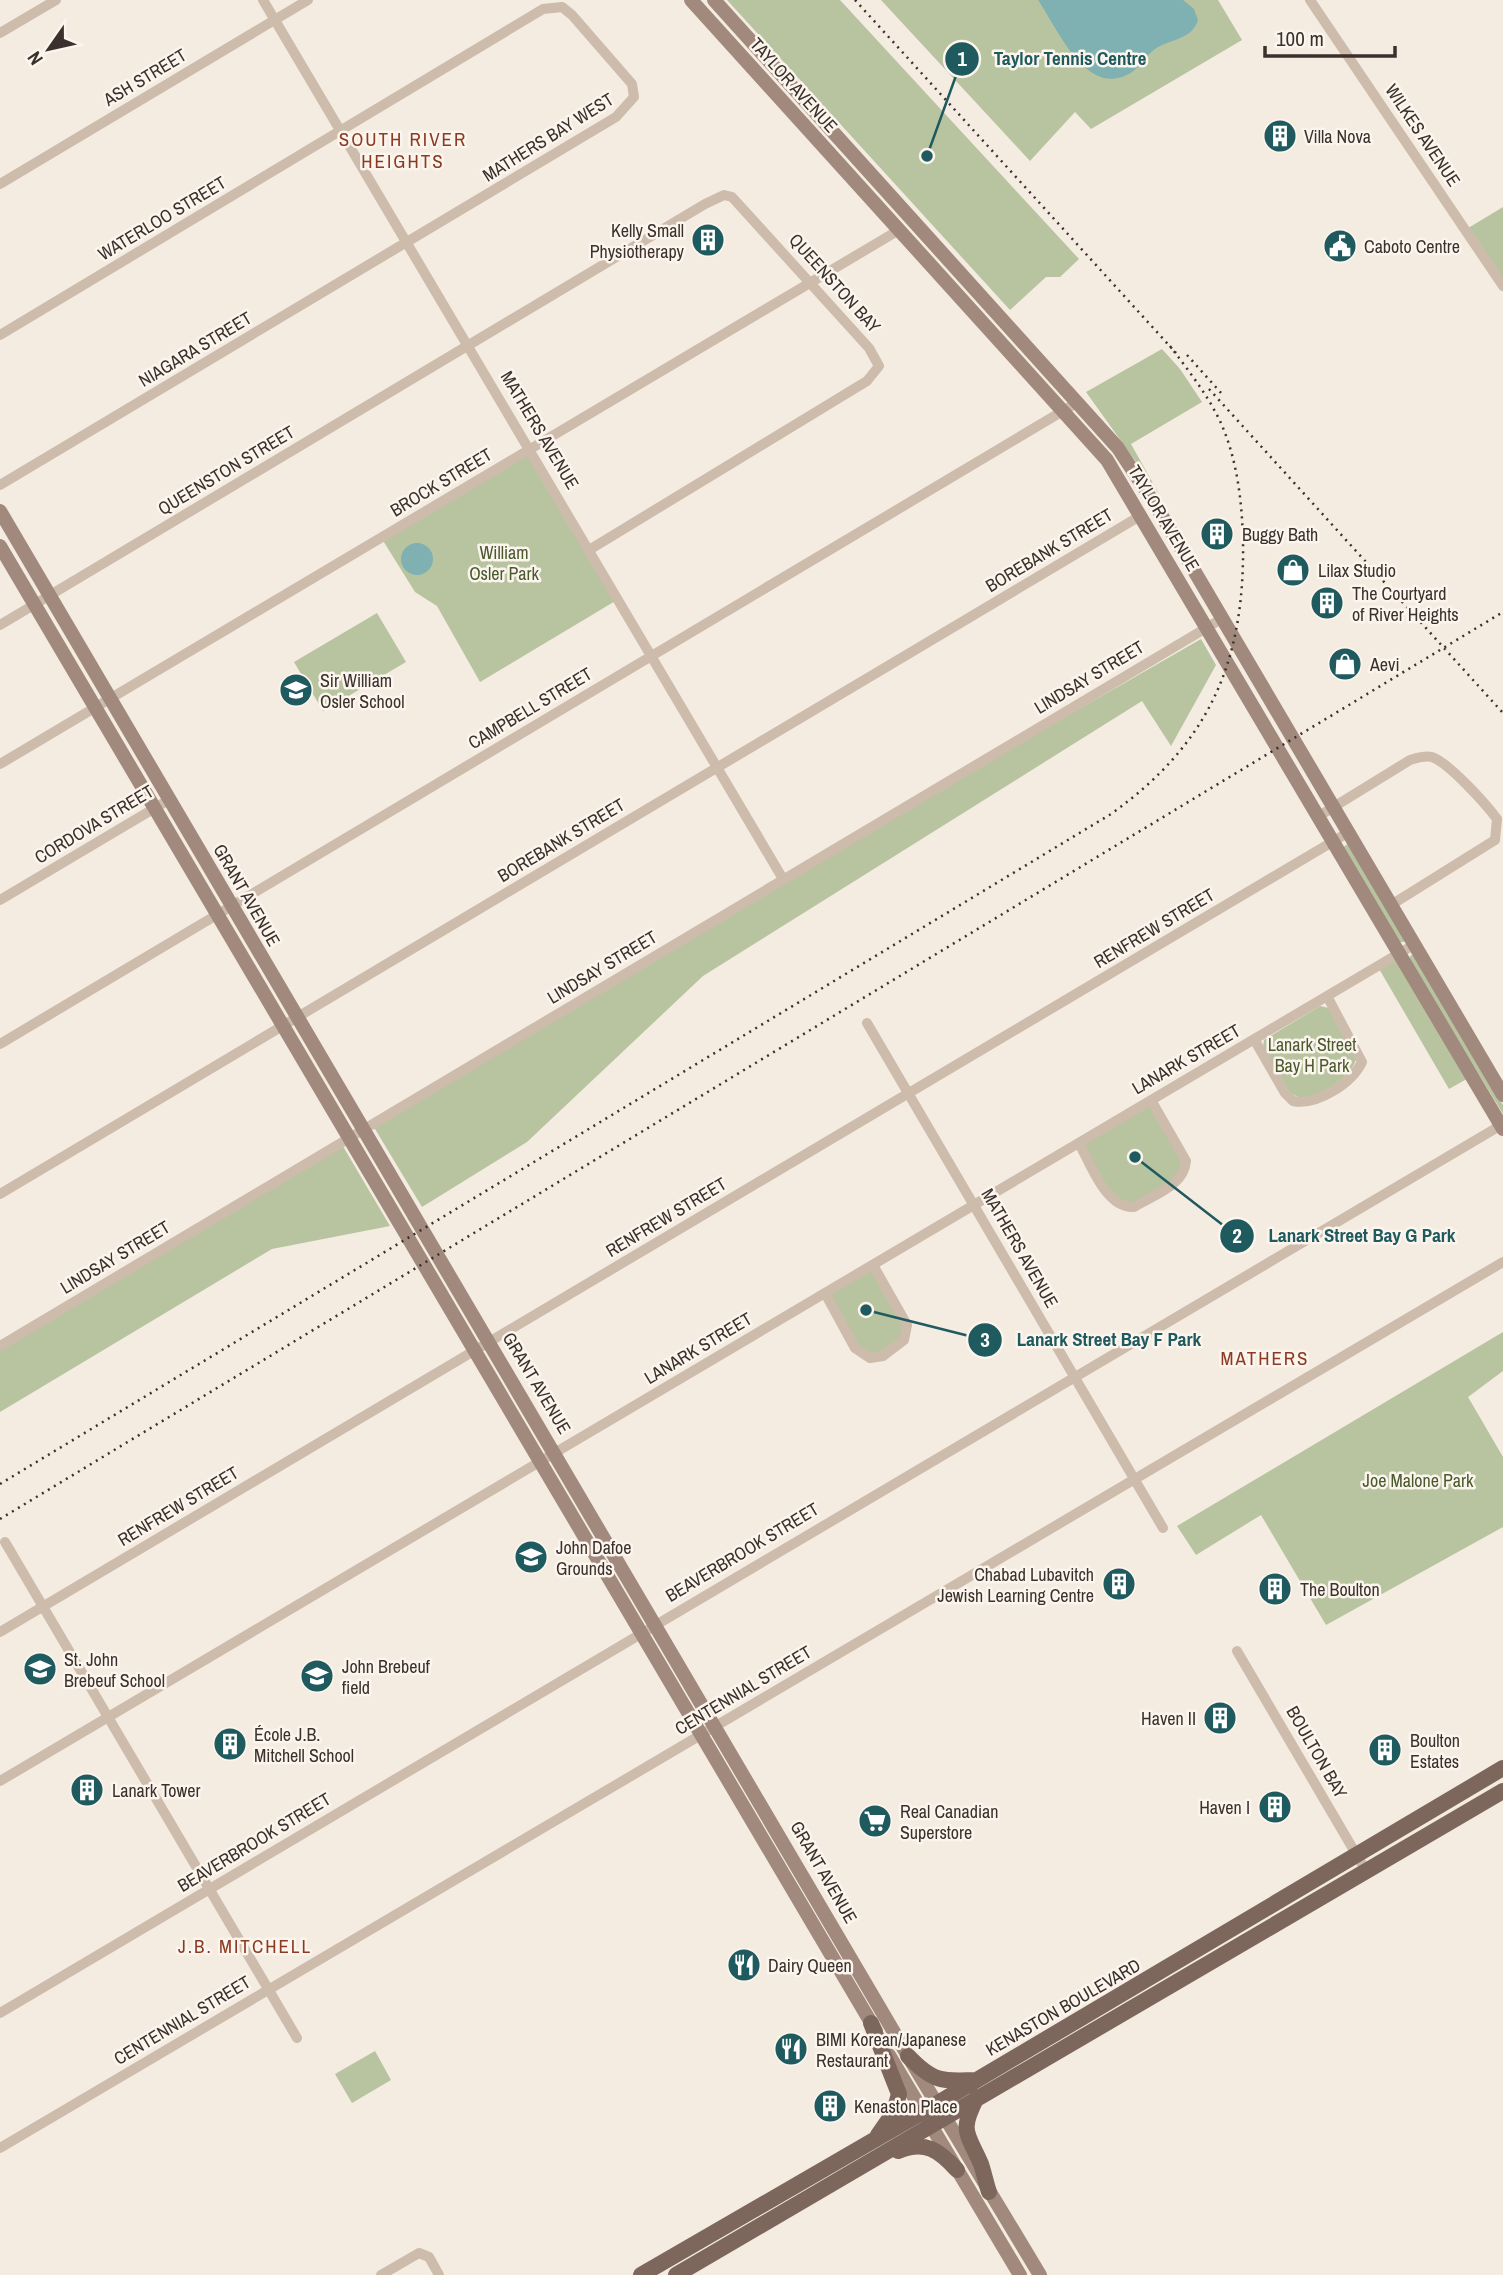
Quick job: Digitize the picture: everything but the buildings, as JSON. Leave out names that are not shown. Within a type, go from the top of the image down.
[{"type":"main road","name":"TAYLOR AVENUE","points":[[691,0],[1107,460],[1502,1126]]},
{"type":"main road","name":"TAYLOR AVENUE","points":[[714,0],[1078,402],[1139,478],[1503,1095]]},
{"type":"main road","name":"GRANT AVENUE","points":[[0,511],[908,2056],[1040,2275]]},
{"type":"main road","name":"GRANT AVENUE","points":[[0,546],[97,706],[282,1026],[1020,2275]]},
{"type":"main road","name":"KENASTON BOULEVARD","points":[[676,2275],[854,2169],[977,2088],[1503,1768]]},
{"type":"main road","name":"KENASTON BOULEVARD","points":[[977,2088],[1366,1871],[1503,1791]]},
{"type":"main road","points":[[871,2023],[899,2094],[894,2112],[875,2139]]},
{"type":"main road","points":[[908,2056],[928,2076],[977,2088],[965,2132],[981,2164],[989,2192]]},
{"type":"main road","name":"KENASTON BOULEVARD","points":[[641,2275],[875,2139],[927,2119]]},
{"type":"main road","points":[[854,2169],[917,2145],[939,2150],[957,2170]]},
{"type":"street","points":[[0,33],[56,0]]},
{"type":"street","name":"MATHERS AVENUE","points":[[263,0],[783,879]]},
{"type":"street","name":"ASH STREET","points":[[0,184],[308,0]]},
{"type":"street","name":"WILKES AVENUE","points":[[1314,1],[1503,286]]},
{"type":"street","name":"MATHERS BAY WEST","points":[[341,131],[534,13],[554,5],[572,15],[632,84],[634,97],[616,117],[408,243]]},
{"type":"street","name":"WATERLOO STREET","points":[[0,335],[341,131]]},
{"type":"street","name":"QUEENSTON BAY","points":[[469,345],[724,195],[739,202],[877,358],[879,366],[875,375],[589,550]]},
{"type":"street","name":"BROCK STREET","points":[[0,764],[899,230]]},
{"type":"street","name":"NIAGARA STREET","points":[[0,485],[408,243]]},
{"type":"street","name":"QUEENSTON STREET","points":[[0,625],[469,345]]},
{"type":"street","name":"CAMPBELL STREET","points":[[0,1044],[1078,402]]},
{"type":"street","name":"BOREBANK STREET","points":[[0,1194],[1140,516]]},
{"type":"street","name":"LINDSAY STREET","points":[[0,1346],[1223,618]]},
{"type":"street","points":[[1319,816],[1409,760],[1423,756],[1441,763],[1497,819],[1495,840],[1489,846],[1391,905]]},
{"type":"street","name":"CORDOVA STREET","points":[[0,900],[170,799]]},
{"type":"street","name":"RENFREW STREET","points":[[0,1632],[1349,832]]},
{"type":"street","name":"LANARK STREET","points":[[0,1781],[1415,944]]},
{"type":"street","points":[[1255,1040],[1285,1093],[1293,1101],[1314,1100],[1349,1080],[1362,1062],[1327,996]]},
{"type":"street","name":"MATHERS AVENUE","points":[[867,1023],[1163,1528]]},
{"type":"street","points":[[1079,1143],[1109,1195],[1118,1204],[1134,1207],[1177,1182],[1185,1170],[1186,1161],[1152,1100]]},
{"type":"street","name":"BEAVERBROOK STREET","points":[[0,2013],[1502,1126]]},
{"type":"street","name":"CENTENNIAL STREET","points":[[0,2148],[1503,1262]]},
{"type":"street","points":[[825,1293],[855,1348],[870,1358],[883,1356],[904,1340],[906,1325],[873,1265]]},
{"type":"street","points":[[5,1542],[297,2038]]},
{"type":"street","name":"BOULTON BAY","points":[[1237,1651],[1366,1871]]},
{"type":"street","points":[[381,2275],[419,2253],[429,2257],[439,2275]]},
{"type":"green space","points":[[727,0],[840,0],[1079,259],[1060,277],[1046,277],[1010,310]]},
{"type":"green space","points":[[881,0],[1218,0],[1242,40],[1091,129],[1075,112],[1030,161]]},
{"type":"green space","points":[[1503,207],[1503,286],[1465,230]]},
{"type":"green space","points":[[1162,349],[1180,369],[1202,402],[1131,444],[1159,494],[1086,392]]},
{"type":"green space","name":"William Osler Park","points":[[531,449],[617,600],[480,682],[437,606],[415,592],[382,539]]},
{"type":"green space","points":[[377,613],[406,662],[323,711],[294,662]]},
{"type":"green space","points":[[1201,639],[1216,665],[1171,746],[1142,701],[703,976],[527,1142],[422,1207],[372,1124],[783,879]]},
{"type":"green space","points":[[1348,844],[1404,942],[1399,942],[1343,847]]},
{"type":"green space","points":[[1400,953],[1472,1076],[1449,1089],[1378,967]]},
{"type":"green space","points":[[1411,955],[1416,956],[1503,1105],[1503,1114],[1409,959]]},
{"type":"green space","name":"Lanark Street Bay H Park","points":[[1320,1006],[1329,1008],[1349,1037],[1355,1049],[1355,1063],[1343,1078],[1323,1092],[1313,1096],[1296,1096],[1277,1075],[1263,1047],[1264,1040]]},
{"type":"green space","points":[[1151,1100],[1185,1170],[1134,1207],[1118,1204],[1079,1143]]},
{"type":"green space","points":[[341,1143],[390,1226],[272,1249],[0,1412],[0,1346]]},
{"type":"green space","points":[[873,1265],[907,1325],[904,1340],[883,1356],[864,1356],[825,1293]]},
{"type":"green space","name":"Joe Malone Park","points":[[1503,1332],[1503,1371],[1468,1397],[1503,1457],[1503,1527],[1326,1625],[1261,1515],[1196,1555],[1177,1526]]},
{"type":"green space","points":[[375,2051],[391,2080],[352,2103],[335,2074]]},
{"type":"water","points":[[1038,0],[1183,0],[1194,9],[1198,20],[1191,32],[1155,49],[1132,72],[1116,78],[1101,77],[1088,70],[1076,58]]},
{"type":"water","points":[[417,543],[428,548],[433,559],[428,570],[417,575],[406,570],[401,559],[406,548]]},
{"type":"railway","points":[[855,0],[1176,353]]},
{"type":"railway","points":[[0,1484],[1111,814],[1145,787],[1174,758],[1197,728],[1215,696],[1228,661],[1237,624],[1242,584],[1241,511],[1231,450],[1209,401],[1170,346]]},
{"type":"railway","points":[[1187,355],[1222,394]]},
{"type":"railway","points":[[1209,389],[1503,713]]},
{"type":"railway","points":[[0,1519],[1503,612]]},
{"type":"place","name":"Villa Nova","points":[[1280,136]]},
{"type":"place","name":"Taylor Tennis Centre","points":[[927,156]]},
{"type":"place","name":"Kelly Small Physiotherapy","points":[[708,240]]},
{"type":"place","name":"Caboto Centre","points":[[1340,246]]},
{"type":"place","name":"Buggy Bath","points":[[1217,534]]},
{"type":"place","name":"Lilax Studio","points":[[1293,570]]},
{"type":"place","name":"The Courtyard of River Heights","points":[[1327,603]]},
{"type":"place","name":"Aevi","points":[[1345,664]]},
{"type":"place","name":"Sir William Osler School","points":[[296,690]]},
{"type":"place","name":"Lanark Street Bay G Park","points":[[1135,1157]]},
{"type":"place","name":"Lanark Street Bay F Park","points":[[866,1310]]},
{"type":"place","name":"John Dafoe Grounds","points":[[531,1557]]},
{"type":"place","name":"Chabad Lubavitch Jewish Learning Centre","points":[[1119,1584]]},
{"type":"place","name":"The Boulton","points":[[1275,1589]]},
{"type":"place","name":"St. John Brebeuf School","points":[[40,1669]]},
{"type":"place","name":"John Brebeuf field","points":[[317,1676]]},
{"type":"place","name":"Haven II","points":[[1220,1718]]},
{"type":"place","name":"École J.B. Mitchell School","points":[[230,1744]]},
{"type":"place","name":"Boulton Estates","points":[[1385,1750]]},
{"type":"place","name":"Lanark Tower","points":[[87,1790]]},
{"type":"place","name":"Haven I","points":[[1275,1807]]},
{"type":"place","name":"Real Canadian Superstore","points":[[875,1821]]},
{"type":"place","name":"Dairy Queen","points":[[744,1965]]},
{"type":"place","name":"BIMI Korean/Japanese Restaurant","points":[[791,2049]]},
{"type":"place","name":"Kenaston Place","points":[[830,2106]]},
{"type":"district","name":"SOUTH RIVER HEIGHTS","points":[[403,150]]},
{"type":"district","name":"MATHERS","points":[[1265,1358]]},
{"type":"district","name":"J.B. MITCHELL","points":[[245,1946]]}]
